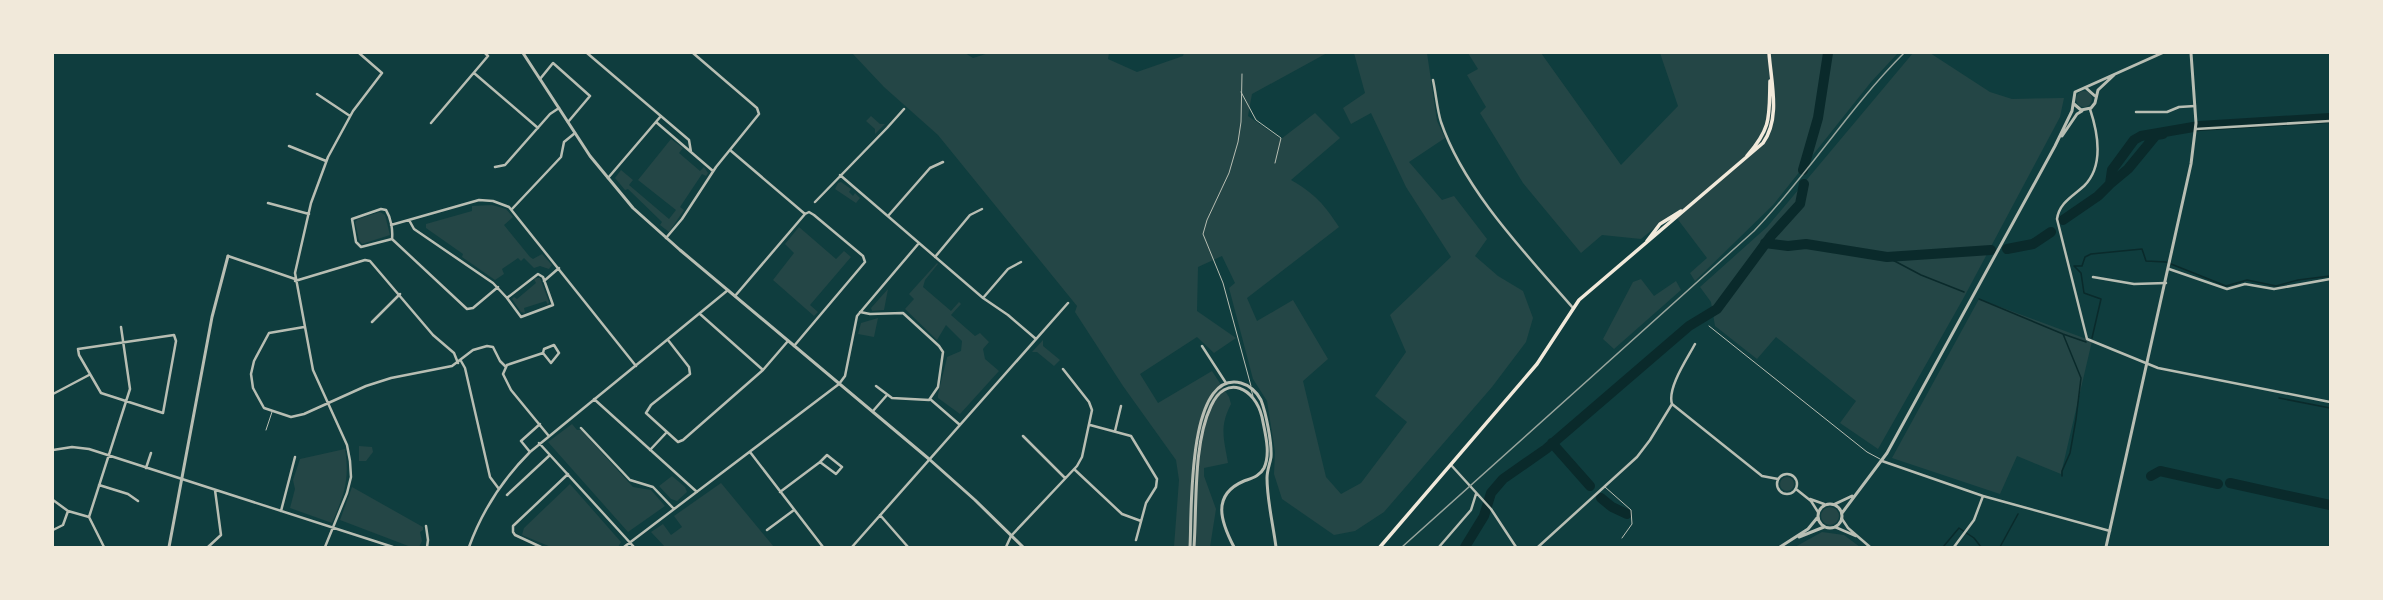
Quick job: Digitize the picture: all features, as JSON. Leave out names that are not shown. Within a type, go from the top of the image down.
[{"type":"main road","points":[[1380,547],[1539,361],[1573,308],[1586,294],[1643,244],[1743,161],[1760,140],[1766,128],[1769,110],[1769,53]]},
{"type":"street","points":[[325,547],[350,482],[351,467],[347,444],[314,374],[295,280],[309,214],[326,161],[350,116],[382,73],[359,53]]},
{"type":"street","points":[[431,122],[488,56],[485,53]]},
{"type":"street","points":[[523,53],[607,179],[627,202],[666,238],[929,459],[975,500],[1022,547]]},
{"type":"street","points":[[586,53],[689,140],[691,152]]},
{"type":"street","points":[[666,238],[682,219],[713,170],[757,117],[759,110],[693,53]]},
{"type":"street","points":[[1836,527],[1842,519],[1842,513],[1855,494],[1882,460],[2055,146],[2072,111],[2075,92],[2162,53]]},
{"type":"street","points":[[2106,547],[2189,176],[2196,129],[2191,53]]},
{"type":"street","points":[[540,79],[553,63],[590,96],[568,122]]},
{"type":"street","points":[[474,72],[538,128]]},
{"type":"street","points":[[2055,146],[2077,114],[2084,110],[2090,109],[2094,105],[2098,90],[2118,72]]},
{"type":"street","points":[[1433,80],[1442,125],[1473,183],[1514,241],[1573,308]]},
{"type":"street","points":[[2084,88],[2092,91],[2095,98]]},
{"type":"street","points":[[317,94],[350,116]]},
{"type":"street","points":[[2073,101],[2076,108],[2084,110]]},
{"type":"street","points":[[2136,112],[2167,112],[2179,107],[2195,106]]},
{"type":"street","points":[[495,167],[505,165],[538,128],[559,108]]},
{"type":"street","points":[[815,202],[904,109]]},
{"type":"street","points":[[2090,109],[2097,136],[2095,167],[2086,183],[2060,208],[2058,222],[2087,339],[2158,368],[2330,402]]},
{"type":"street","points":[[607,179],[661,116]]},
{"type":"street","points":[[2196,129],[2330,121]]},
{"type":"street","points":[[656,122],[713,170]]},
{"type":"street","points":[[512,209],[561,156],[564,142],[575,133]]},
{"type":"street","points":[[289,146],[326,161]]},
{"type":"street","points":[[730,150],[805,214]]},
{"type":"street","points":[[888,216],[930,168],[943,162]]},
{"type":"street","points":[[840,175],[983,298],[1008,315],[1036,339]]},
{"type":"street","points":[[391,225],[479,200],[496,202],[512,209],[636,366]]},
{"type":"street","points":[[268,203],[309,214]]},
{"type":"street","points":[[392,239],[361,247],[357,243],[352,221],[355,217],[384,209],[387,212],[391,225],[392,239],[467,309],[473,308],[498,287]]},
{"type":"street","points":[[935,257],[970,215],[982,210]]},
{"type":"street","points":[[735,296],[805,214],[809,212],[814,214],[863,256],[865,262],[794,346]]},
{"type":"street","points":[[409,220],[414,229],[498,287],[521,317],[553,305],[544,281],[538,274],[507,298]]},
{"type":"street","points":[[624,547],[839,384],[845,376],[856,320],[860,312],[919,243]]},
{"type":"street","points":[[169,547],[212,317],[228,256],[295,280],[365,260],[370,261],[400,294],[433,335],[454,353],[466,371],[490,477],[498,489]]},
{"type":"street","points":[[983,298],[1008,269],[1020,262]]},
{"type":"street","points":[[544,281],[559,268]]},
{"type":"street","points":[[2169,269],[2227,289],[2245,284],[2274,289],[2330,279]]},
{"type":"street","points":[[2093,277],[2134,284],[2166,283]]},
{"type":"street","points":[[469,547],[481,520],[498,489],[530,452],[548,435],[636,366],[728,290]]},
{"type":"street","points":[[372,322],[400,294]]},
{"type":"street","points":[[852,547],[1068,303]]},
{"type":"street","points":[[860,312],[870,314],[902,312],[941,348],[943,356],[938,387],[930,398],[920,401],[895,398],[887,395],[876,386]]},
{"type":"street","points":[[700,314],[763,370]]},
{"type":"street","points":[[104,547],[89,517],[130,386],[121,327]]},
{"type":"street","points":[[304,327],[269,334],[255,358],[251,374],[254,392],[262,406],[272,412],[288,417],[297,417],[383,380],[449,367],[460,362],[473,350],[490,346],[493,347],[500,361],[506,366]]},
{"type":"street","points":[[174,335],[176,341],[163,413],[101,393],[89,375],[78,349],[123,342],[174,335]]},
{"type":"street","points":[[668,340],[689,367],[691,373],[646,410],[647,416],[676,441],[681,441],[763,370],[788,341]]},
{"type":"street","points":[[1694,344],[1672,388],[1670,397],[1672,404],[1763,476],[1778,479],[1785,474],[1793,475],[1797,481],[1796,489],[1790,494],[1783,493],[1778,487],[1778,479]]},
{"type":"street","points":[[506,366],[543,353],[544,349],[553,345],[559,353],[551,363],[543,353]]},
{"type":"street","points":[[1202,346],[1226,383]]},
{"type":"street","points":[[506,366],[503,374],[509,388],[548,435]]},
{"type":"street","points":[[1006,547],[1011,536],[1074,469],[1082,457],[1092,413],[1090,405],[1063,369]]},
{"type":"street","points":[[53,394],[89,375]]},
{"type":"street","points":[[1190,547],[1195,454],[1198,430],[1210,398],[1226,383],[1238,382],[1251,388],[1261,401],[1270,446],[1271,456],[1267,480],[1276,547]]},
{"type":"street","points":[[1194,547],[1200,444],[1209,411],[1215,399],[1227,389],[1240,389],[1253,396],[1261,413],[1267,447],[1266,464],[1259,474],[1236,486],[1226,495],[1223,502],[1222,521],[1234,547]]},
{"type":"street","points":[[873,411],[887,395]]},
{"type":"street","points":[[930,398],[960,425]]},
{"type":"street","points":[[594,399],[698,491]]},
{"type":"street","points":[[1538,547],[1643,450],[1672,404]]},
{"type":"street","points":[[1115,431],[1121,406]]},
{"type":"street","points":[[530,452],[520,441],[540,424]]},
{"type":"street","points":[[1090,425],[1132,437],[1157,478],[1156,487],[1147,500],[1136,540]]},
{"type":"street","points":[[581,428],[630,480],[653,487],[674,509]]},
{"type":"street","points":[[650,450],[666,433]]},
{"type":"street","points":[[1023,436],[1065,478]]},
{"type":"street","points":[[540,443],[634,547]]},
{"type":"street","points":[[53,450],[82,448],[108,455],[393,547]]},
{"type":"street","points":[[750,452],[823,547]]},
{"type":"street","points":[[146,468],[151,453]]},
{"type":"street","points":[[507,495],[550,454]]},
{"type":"street","points":[[780,492],[827,455],[842,467],[836,474],[820,462]]},
{"type":"street","points":[[281,511],[295,457]]},
{"type":"street","points":[[1882,460],[1982,496],[2110,531]]},
{"type":"street","points":[[1450,465],[1476,494],[1483,499],[1516,547]]},
{"type":"street","points":[[1074,469],[1122,514],[1141,521]]},
{"type":"street","points":[[540,547],[512,532],[515,523],[568,474]]},
{"type":"street","points":[[1259,474],[1265,475],[1267,480]]},
{"type":"street","points":[[99,485],[128,494],[138,501]]},
{"type":"street","points":[[1796,489],[1806,497],[1818,512]]},
{"type":"street","points":[[208,547],[221,535],[216,490]]},
{"type":"street","points":[[1439,547],[1471,510],[1476,494]]},
{"type":"street","points":[[1806,497],[1824,504],[1835,504],[1855,494]]},
{"type":"street","points":[[1954,547],[1976,515],[1982,496]]},
{"type":"street","points":[[53,500],[68,512],[89,517]]},
{"type":"street","points":[[1780,547],[1794,539],[1811,526],[1824,504]]},
{"type":"street","points":[[1835,504],[1842,513]]},
{"type":"street","points":[[767,530],[794,510]]},
{"type":"street","points":[[53,530],[63,525],[68,512]]},
{"type":"street","points":[[880,515],[908,547]]},
{"type":"street","points":[[1817,518],[1824,527]]},
{"type":"street","points":[[1842,519],[1870,547]]},
{"type":"street","points":[[426,526],[428,540],[427,547]]},
{"type":"street","points":[[1794,539],[1824,527],[1836,527],[1860,538]]},
{"type":"lane","points":[[1242,74],[1241,122],[1238,142],[1229,173],[1208,216],[1203,234],[1205,242],[1224,283],[1253,396]]},
{"type":"lane","points":[[1241,92],[1256,120],[1281,138],[1275,163]]},
{"type":"lane","points":[[1709,326],[1867,452],[1882,460]]},
{"type":"lane","points":[[266,430],[272,412]]},
{"type":"lane","points":[[1604,487],[1631,510],[1632,524],[1622,538]]},
{"type":"shaded area","points":[[852,53],[965,53],[973,58],[989,53],[1109,53],[1108,59],[1137,72],[1183,56],[1184,53],[1327,53],[1252,94],[1248,116],[1281,139],[1315,113],[1340,138],[1291,180],[1313,195],[1329,212],[1339,227],[1247,298],[1257,321],[1293,300],[1328,359],[1303,381],[1326,477],[1341,494],[1361,483],[1407,422],[1375,396],[1406,352],[1390,315],[1451,257],[1406,187],[1371,113],[1351,124],[1343,108],[1365,93],[1354,53],[1427,53],[1437,121],[1445,138],[1409,162],[1442,200],[1454,196],[1487,239],[1475,256],[1498,276],[1523,291],[1533,318],[1526,342],[1492,387],[1384,512],[1355,531],[1334,535],[1282,499],[1274,474],[1275,452],[1267,401],[1253,379],[1229,288],[1235,283],[1222,256],[1198,267],[1197,311],[1236,338],[1214,353],[1197,337],[1140,374],[1158,403],[1212,371],[1229,397],[1231,404],[1227,412],[1224,426],[1224,440],[1228,463],[1204,468],[1204,476],[1216,509],[1210,547],[1174,547],[1179,480],[1176,460],[1123,386],[1075,312],[1077,306],[938,135],[884,87]]},
{"type":"shaded area","points":[[1468,53],[1541,53],[1621,165],[1678,106],[1660,53],[1898,53],[1871,82],[1773,205],[1695,281],[1690,273],[1707,258],[1673,213],[1641,239],[1602,235],[1581,253],[1523,183],[1480,113],[1486,107],[1467,75],[1478,69]]},
{"type":"shaded area","points":[[1913,53],[1930,53],[1990,92],[2012,99],[2064,98],[2060,117],[1963,299],[1878,449],[1840,423],[1856,401],[1776,337],[1757,359],[1715,326],[1711,302],[1700,287],[1767,227]]},
{"type":"shaded area","points":[[2084,91],[2090,93],[2092,99],[2090,105],[2084,107],[2078,105],[2076,99],[2078,93]]},
{"type":"shaded area","points":[[871,116],[880,124],[885,124],[875,134],[875,129],[866,121]]},
{"type":"shaded area","points":[[671,139],[683,148],[679,153],[700,171],[704,167],[708,173],[706,176],[702,174],[680,207],[684,210],[669,232],[660,225],[662,222],[628,189],[625,190],[615,178],[621,170],[633,180],[629,185],[669,219],[676,210],[638,180]]},
{"type":"shaded area","points":[[841,182],[851,189],[849,192],[853,196],[855,193],[860,198],[856,203],[835,189],[838,183]]},
{"type":"shaded area","points":[[492,205],[506,209],[513,217],[504,225],[530,257],[533,259],[542,254],[552,265],[549,269],[540,266],[534,268],[524,258],[521,261],[518,258],[502,269],[504,274],[495,280],[462,257],[463,254],[426,228],[426,224],[472,211],[472,206]]},
{"type":"shaded area","points":[[380,212],[385,215],[390,235],[362,244],[359,240],[355,222],[358,219]]},
{"type":"shaded area","points":[[799,227],[836,259],[844,251],[851,257],[810,305],[818,312],[814,316],[773,280],[794,253],[785,244]]},
{"type":"shaded area","points":[[937,263],[938,264],[925,280],[923,287],[951,311],[959,302],[961,304],[951,315],[975,336],[980,333],[989,342],[983,349],[985,359],[999,371],[960,414],[938,398],[938,396],[947,357],[961,351],[962,341],[946,325],[937,340],[905,309],[914,299],[909,294]]},
{"type":"shaded area","points":[[540,278],[549,302],[548,305],[546,301],[524,308],[525,313],[521,312],[512,299],[514,297],[517,299],[536,283],[534,279]]},
{"type":"shaded area","points":[[1641,279],[1654,296],[1676,281],[1681,290],[1614,349],[1603,339],[1633,282]]},
{"type":"shaded area","points":[[888,289],[884,310],[872,311],[871,308]]},
{"type":"shaded area","points":[[1979,299],[2092,341],[2061,474],[2017,456],[2000,494],[1892,458]]},
{"type":"shaded area","points":[[878,318],[874,337],[858,334],[861,323]]},
{"type":"shaded area","points":[[1043,340],[1043,346],[1060,360],[1054,366],[1037,352],[1032,352]]},
{"type":"shaded area","points":[[572,424],[577,430],[581,430],[633,487],[651,490],[665,506],[628,532],[548,442]]},
{"type":"shaded area","points":[[359,446],[372,447],[373,452],[366,461],[359,461]]},
{"type":"shaded area","points":[[345,449],[347,470],[345,487],[332,523],[290,508],[295,489],[293,480],[300,459]]},
{"type":"shaded area","points":[[672,476],[685,487],[687,492],[677,501],[671,499],[659,486]]},
{"type":"shaded area","points":[[1787,477],[1792,479],[1794,484],[1792,489],[1787,491],[1782,489],[1780,484],[1782,479]]},
{"type":"shaded area","points":[[721,483],[774,547],[665,547],[651,532],[663,524],[671,535],[682,527],[674,516]]},
{"type":"shaded area","points":[[570,484],[621,542],[618,547],[551,547],[522,535],[524,528]]},
{"type":"shaded area","points":[[352,487],[423,527],[423,530],[420,532],[422,541],[419,547],[411,547],[340,520]]},
{"type":"shaded area","points":[[1830,507],[1836,510],[1839,516],[1836,522],[1830,525],[1824,522],[1821,516],[1824,510]]},
{"type":"shaded area","points":[[1822,532],[1844,535],[1860,547],[1795,547]]},
{"type":"waterway","points":[[1803,170],[1818,118],[1828,53]]},
{"type":"waterway","points":[[2063,220],[2098,196],[2110,184],[2112,170],[2134,140],[2141,136],[2199,126],[2330,118]]},
{"type":"waterway","points":[[2110,184],[2128,169],[2156,135],[2163,134]]},
{"type":"waterway","points":[[1465,547],[1484,516],[1491,493],[1503,479],[1546,449],[1689,326],[1717,309],[1771,236],[1800,204],[1804,184]]},
{"type":"waterway","points":[[2007,249],[2033,244],[2051,232]]},
{"type":"waterway","points":[[1765,243],[1788,246],[1806,244],[1887,257],[1991,250]]},
{"type":"waterway","points":[[2092,338],[2101,299],[2084,293],[2081,273],[2074,266],[2082,266],[2085,257],[2091,254],[2142,249],[2146,261],[2166,262],[2226,286],[2247,280],[2276,286],[2298,280],[2330,276]]},
{"type":"waterway","points":[[1887,257],[1921,275],[1964,292]]},
{"type":"waterway","points":[[1979,299],[2063,334],[2081,378],[2070,453],[2062,471],[2062,476]]},
{"type":"waterway","points":[[2063,334],[2086,342]]},
{"type":"waterway","points":[[2279,398],[2330,408]]},
{"type":"waterway","points":[[1552,443],[1590,486]]},
{"type":"waterway","points":[[2151,476],[2160,471],[2218,484]]},
{"type":"waterway","points":[[2230,483],[2330,505]]},
{"type":"waterway","points":[[1601,498],[1612,507],[1627,514]]},
{"type":"waterway","points":[[2000,547],[2018,514]]},
{"type":"waterway","points":[[1943,547],[1959,528],[1974,538],[1981,547]]},
{"type":"railway","points":[[1402,547],[1754,231],[1774,210],[1865,96],[1904,53]]}]
